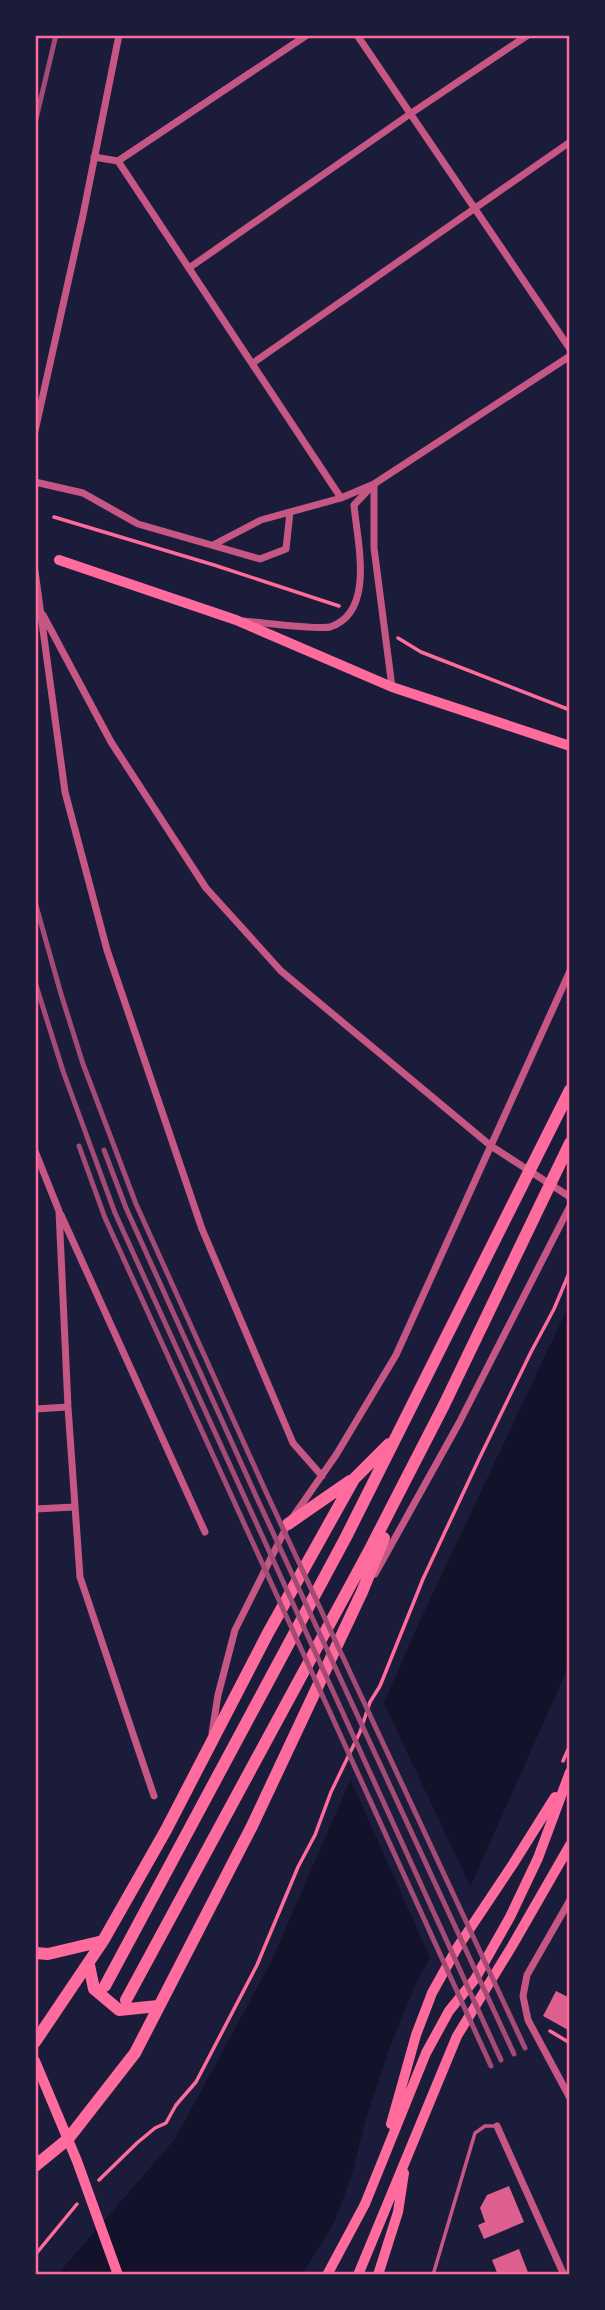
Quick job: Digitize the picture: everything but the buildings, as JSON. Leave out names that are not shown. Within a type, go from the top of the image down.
[{"type":"highway","points":[[105,1986],[346,1537],[570,1090]]},
{"type":"highway","points":[[126,2000],[369,1551],[444,1405],[570,1143]]},
{"type":"highway","points":[[288,1524],[354,1479],[396,1436]]},
{"type":"highway","points":[[35,2166],[68,2139],[135,2053],[252,1826],[362,1592],[410,1471]]},
{"type":"highway","points":[[35,2042],[89,1965],[166,1830],[268,1633],[354,1479]]},
{"type":"highway","points":[[35,1952],[47,1954],[103,1941]]},
{"type":"highway","points":[[89,1965],[94,1989],[118,2010],[158,2006]]},
{"type":"main road","points":[[59,560],[236,620],[392,687],[570,746]]},
{"type":"main road","points":[[378,2172],[416,2035],[432,1993],[457,1948],[569,1774]]},
{"type":"main road","points":[[327,2275],[365,2204],[426,2053],[449,2011],[475,1979],[516,1905],[538,1858],[569,1774]]},
{"type":"main road","points":[[358,2275],[457,2036],[570,1845]]},
{"type":"main road","points":[[35,2061],[77,2161],[118,2275]]},
{"type":"main road","points":[[378,2275],[398,2212],[407,2154]]},
{"type":"street","points":[[35,431],[83,215],[118,35]]},
{"type":"street","points":[[94,157],[118,161],[307,35]]},
{"type":"street","points":[[357,35],[570,349]]},
{"type":"street","points":[[189,268],[528,35]]},
{"type":"street","points":[[253,363],[570,142]]},
{"type":"street","points":[[118,161],[341,498]]},
{"type":"street","points":[[213,545],[261,520],[341,498],[374,484],[570,356]]},
{"type":"street","points":[[35,482],[83,493],[138,524],[260,559],[286,549],[290,512]]},
{"type":"street","points":[[236,620],[328,628],[345,618],[357,603],[361,585],[354,505],[374,484]]},
{"type":"street","points":[[374,484],[374,548],[392,687]]},
{"type":"street","points":[[35,571],[65,792],[107,950],[202,1229],[293,1443],[322,1476]]},
{"type":"street","points":[[40,610],[111,741],[206,888],[281,971],[491,1146],[570,1197]]},
{"type":"street","points":[[211,1744],[218,1695],[235,1630],[288,1524],[322,1476],[396,1355],[570,971]]},
{"type":"street","points":[[35,1151],[205,1532]]},
{"type":"street","points":[[349,1620],[459,1423],[570,1206]]},
{"type":"street","points":[[60,1211],[68,1408],[80,1577],[153,1796]]},
{"type":"street","points":[[35,1409],[68,1408]]},
{"type":"street","points":[[35,1509],[75,1507]]},
{"type":"street","points":[[570,1900],[527,1975],[523,1996],[528,2020],[570,2098]]},
{"type":"street","points":[[497,2126],[564,2275]]},
{"type":"lane","points":[[433,2275],[475,2133],[485,2126],[497,2126]]},
{"type":"path","points":[[54,517],[351,610]]},
{"type":"path","points":[[384,630],[421,652],[570,710]]},
{"type":"path","points":[[97,2182],[137,2143],[155,2128],[166,2123],[176,2105],[196,2082],[257,1965],[298,1867],[315,1835],[331,1792],[355,1743],[370,1702],[380,1686],[423,1579],[570,1271]]},
{"type":"path","points":[[542,2027],[570,2043]]},
{"type":"path","points":[[35,2255],[81,2199]]},
{"type":"shaded area","points":[[570,1303],[570,1663],[469,1890],[417,1981],[390,2047],[365,2122],[351,2177],[334,2223],[302,2275],[57,2275],[175,2139],[270,1964],[418,1625]]},
{"type":"pier","points":[[382,1699],[472,1890],[432,1962],[349,1776]]},
{"type":"railway","points":[[35,123],[56,35]]},
{"type":"railway","points":[[35,902],[83,1064],[136,1204],[266,1492],[525,2048]]},
{"type":"railway","points":[[35,982],[63,1071],[115,1213],[501,2060]]},
{"type":"railway","points":[[79,1146],[105,1218],[491,2066]]},
{"type":"railway","points":[[104,1150],[126,1208],[256,1496],[514,2054]]}]
